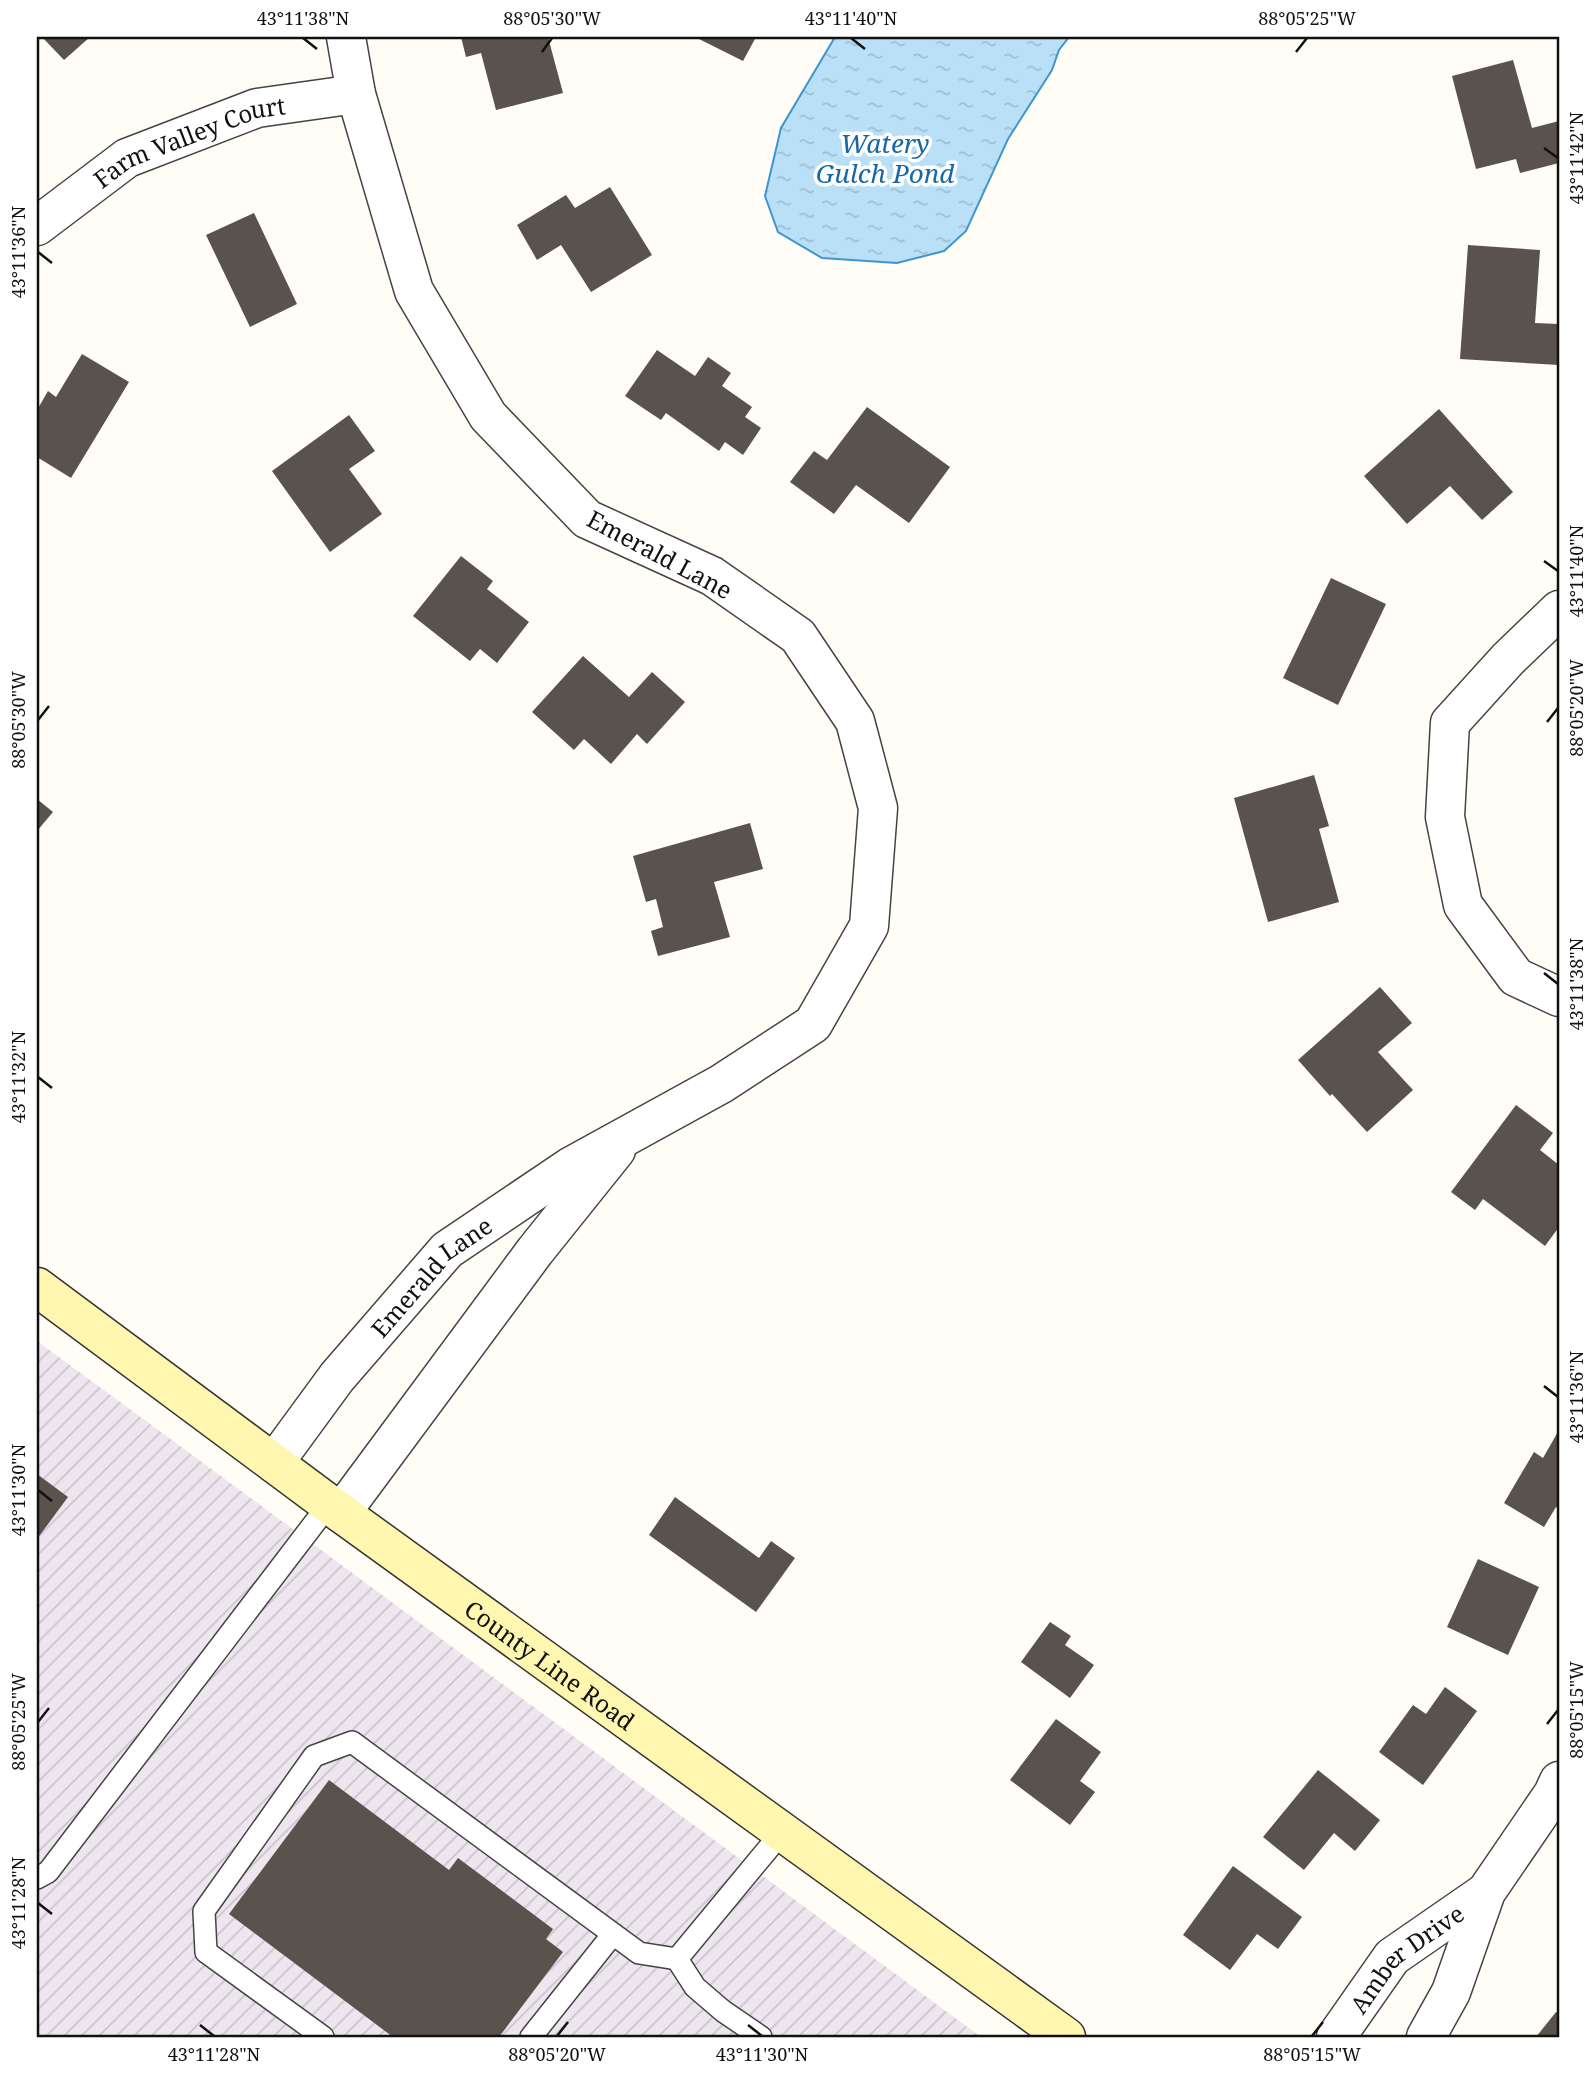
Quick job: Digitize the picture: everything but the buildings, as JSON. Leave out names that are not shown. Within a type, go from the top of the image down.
[{"type":"main road","name":"County Line Road","points":[[37,1287],[335,1508],[1066,2037]]},
{"type":"street","name":"Emerald Lane","points":[[274,1463],[337,1377],[447,1250],[570,1167],[721,1084],[813,1024],[869,926],[878,808],[855,721],[798,636],[712,576],[587,519],[488,416],[414,291],[356,94],[346,37]]},
{"type":"street","name":"Farm Valley Court","points":[[37,226],[127,158],[257,108],[356,94]]},
{"type":"street","points":[[1559,610],[1508,659],[1450,723],[1445,817],[1463,905],[1516,977],[1559,997]]},
{"type":"street","name":"Emerald Lane","points":[[335,1508],[629,1135]]},
{"type":"street","name":"Amber Drive","points":[[1426,2037],[1451,1992],[1486,1892],[1553,1794],[1559,1781]]},
{"type":"street","name":"Amber Drive","points":[[1336,2037],[1392,1957],[1486,1892]]},
{"type":"lane","points":[[37,1878],[48,1872],[335,1508]]},
{"type":"lane","points":[[323,2037],[206,1952],[204,1911],[314,1756],[352,1742],[639,1953],[677,1959],[695,1987],[723,2011],[761,2037]]},
{"type":"lane","points":[[677,1959],[782,1832]]},
{"type":"lane","points":[[531,2037],[613,1934]]},
{"type":"shaded area","points":[[37,1341],[210,1468],[981,2037],[37,2037]]},
{"type":"water","name":"Watery Gulch Pond","points":[[835,37],[1069,37],[1059,50],[1052,70],[1008,139],[966,231],[944,251],[897,263],[822,258],[778,232],[765,196],[781,128]]}]
